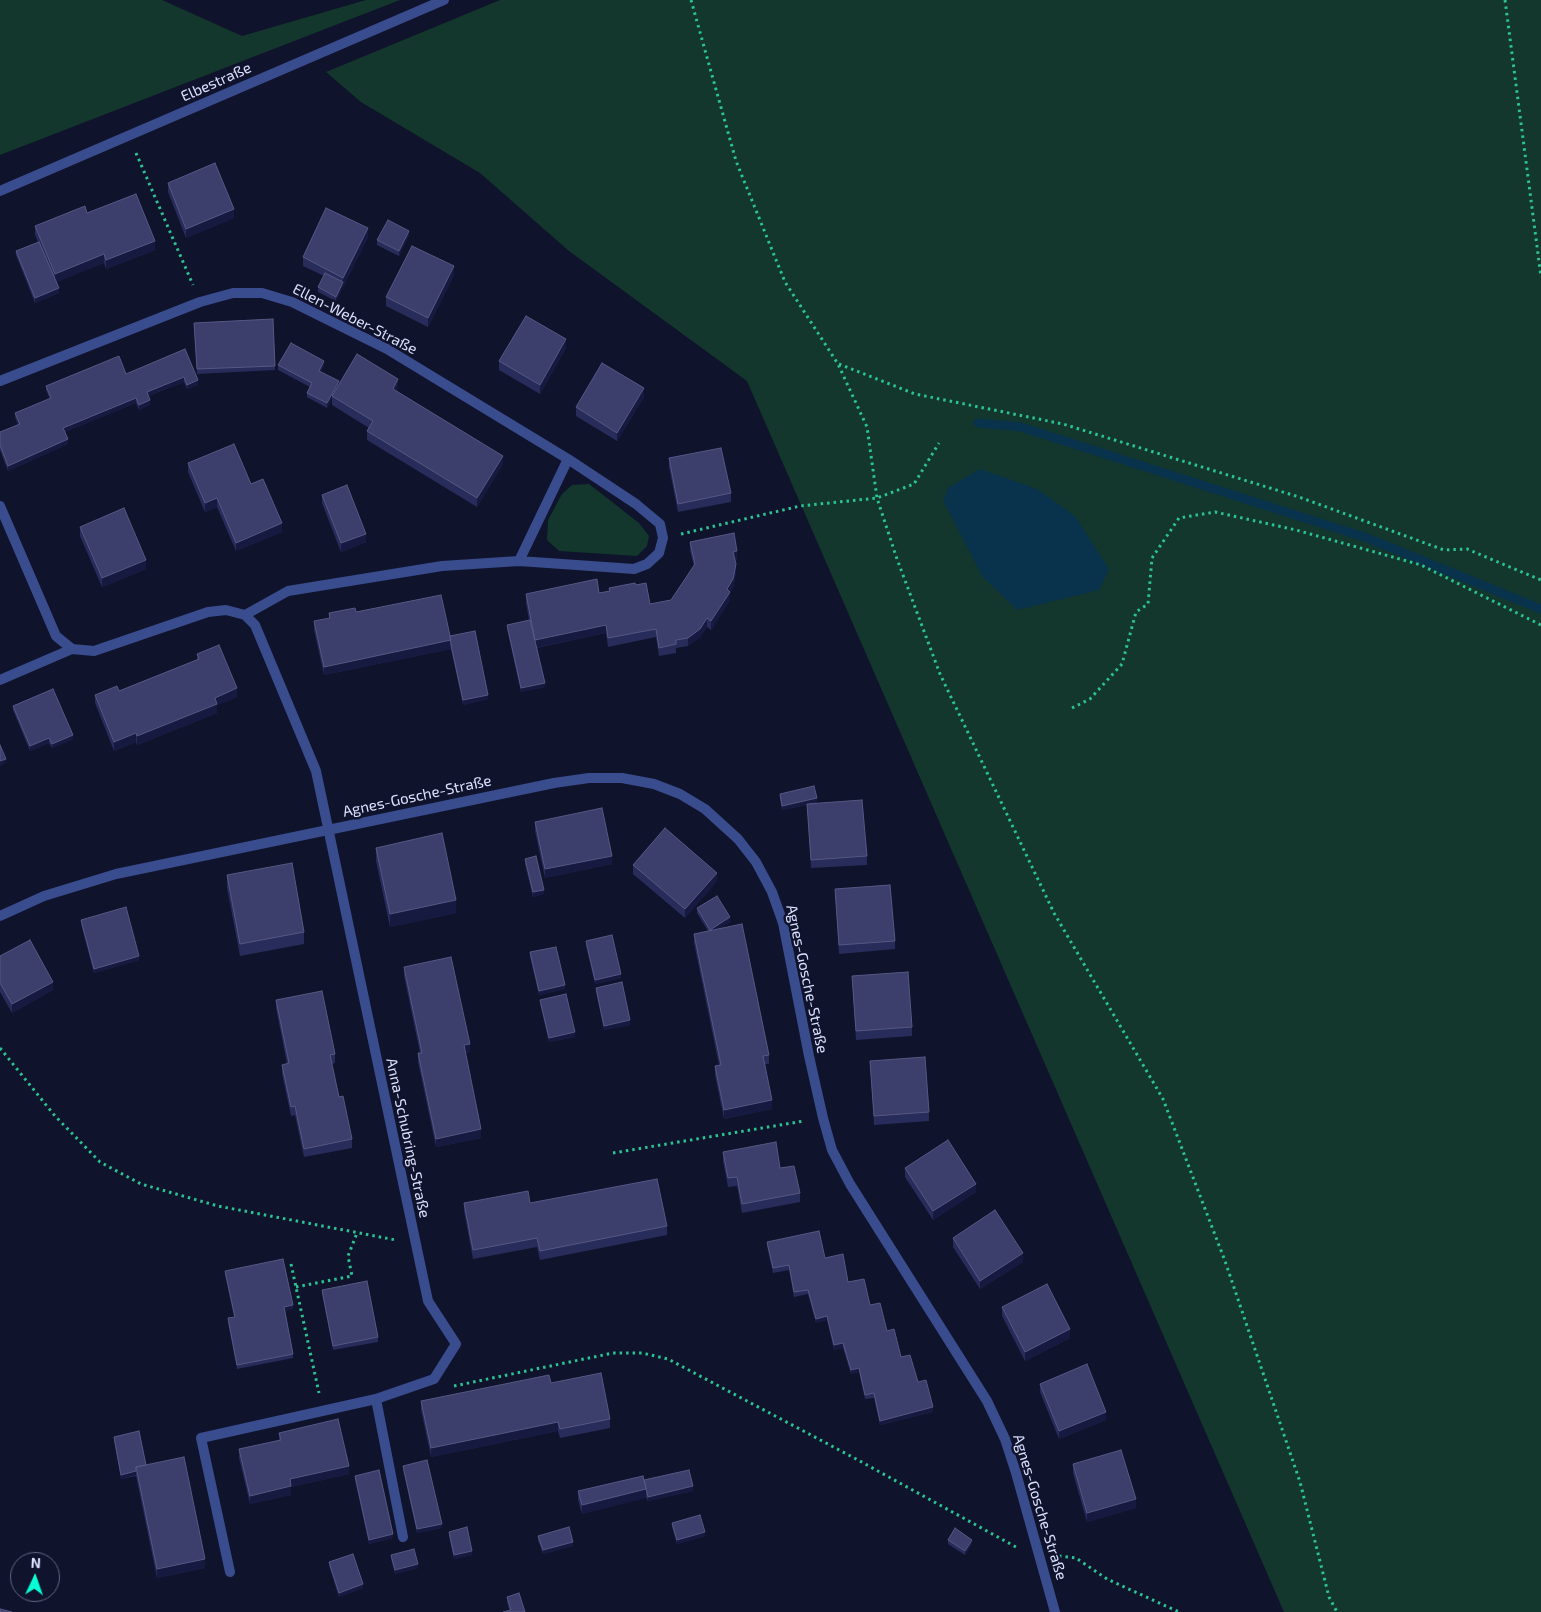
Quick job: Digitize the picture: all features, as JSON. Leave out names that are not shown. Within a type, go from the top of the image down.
[{"type":"street","name":"Elbestraße","points":[[0,191],[444,0]]},
{"type":"street","name":"Ellen-Weber-Straße","points":[[0,381],[200,302],[233,293],[262,293],[292,302],[387,349],[568,458],[636,504],[660,524],[663,538]]},
{"type":"street","points":[[519,561],[568,458]]},
{"type":"street","points":[[0,506],[56,636],[72,649]]},
{"type":"street","points":[[244,615],[288,591],[442,566],[519,561],[634,569],[647,564],[659,553],[663,538]]},
{"type":"street","points":[[0,680],[72,649],[94,651],[208,612],[226,610],[244,615],[255,625],[307,747],[316,771],[328,830]]},
{"type":"street","name":"Agnes-Gosche-Straße","points":[[0,916],[44,896],[116,874],[554,783],[589,778],[622,778],[654,784],[680,794],[710,814],[738,839],[756,862],[772,892],[783,923],[823,1118],[832,1150],[850,1184],[987,1401],[1005,1439],[1055,1612]]},
{"type":"street","name":"Anna-Schubring-Straße","points":[[328,830],[428,1301],[456,1344],[434,1379]]},
{"type":"street","points":[[230,1572],[201,1438],[376,1399],[434,1379]]},
{"type":"street","points":[[376,1399],[403,1537]]},
{"type":"path","points":[[691,0],[736,161],[785,282],[838,364],[867,427],[877,498],[897,559],[940,674],[1054,914],[1162,1099],[1225,1261],[1285,1436],[1300,1482],[1329,1597],[1337,1612]]},
{"type":"path","points":[[1505,0],[1541,277]]},
{"type":"path","points":[[146,175],[200,302]]},
{"type":"path","points":[[838,364],[915,394],[1063,424],[1299,497],[1444,550],[1467,550],[1541,580]]},
{"type":"path","points":[[663,538],[800,506],[877,498],[914,484],[939,443]]},
{"type":"path","points":[[1072,708],[1090,699],[1122,664],[1136,612],[1148,604],[1152,558],[1179,518],[1215,512],[1296,530],[1421,565],[1541,625]]},
{"type":"path","points":[[0,1048],[54,1116],[100,1162],[141,1184],[218,1206],[416,1244]]},
{"type":"path","points":[[613,1153],[823,1118]]},
{"type":"path","points":[[296,1287],[352,1276],[348,1256],[357,1233]]},
{"type":"path","points":[[291,1264],[323,1410]]},
{"type":"path","points":[[434,1379],[449,1387],[613,1353],[642,1353],[668,1359],[858,1460],[1012,1546],[1039,1554],[1076,1558],[1107,1579],[1179,1612]]},
{"type":"green space","points":[[0,0],[162,0],[242,36],[366,0],[400,0],[0,155]]},
{"type":"green space","points":[[500,0],[1541,0],[1541,1612],[1284,1612],[747,381],[569,251],[480,173],[361,102],[326,72]]},
{"type":"green space","points":[[589,484],[639,523],[649,536],[647,546],[637,556],[559,551],[547,540],[548,520],[562,494],[572,485]]},
{"type":"water","points":[[980,469],[1037,489],[1075,516],[1109,569],[1099,590],[1017,610],[982,576],[943,500],[948,488]]},
{"type":"building","points":[[215,163],[234,209],[186,229],[168,183]]},
{"type":"building","points":[[136,194],[155,241],[106,260],[104,254],[55,274],[35,226],[85,206],[87,213]]},
{"type":"building","points":[[326,208],[368,228],[343,278],[303,257]]},
{"type":"building","points":[[388,220],[409,231],[399,251],[377,240]]},
{"type":"building","points":[[39,242],[59,288],[35,298],[16,251]]},
{"type":"building","points":[[412,246],[454,266],[428,318],[386,297]]},
{"type":"building","points":[[325,273],[343,282],[336,297],[318,287]]},
{"type":"building","points":[[526,316],[566,339],[540,385],[499,361]]},
{"type":"building","points":[[273,319],[275,366],[197,369],[194,323]]},
{"type":"building","points":[[291,343],[324,361],[319,371],[339,381],[327,403],[307,393],[312,383],[278,365]]},
{"type":"building","points":[[185,349],[198,380],[187,385],[184,377],[147,392],[150,400],[139,405],[136,398],[63,428],[68,439],[8,466],[0,445],[0,432],[20,424],[15,413],[51,398],[46,386],[119,356],[126,374]]},
{"type":"building","points":[[357,354],[398,379],[393,389],[503,456],[477,498],[367,431],[373,421],[332,396]]},
{"type":"building","points":[[602,363],[644,388],[617,433],[576,407]]},
{"type":"building","points":[[234,444],[251,484],[263,479],[282,523],[236,543],[217,498],[205,503],[188,463]]},
{"type":"building","points":[[721,448],[731,493],[678,504],[669,458]]},
{"type":"building","points":[[347,485],[366,534],[341,543],[322,495]]},
{"type":"building","points":[[124,508],[146,560],[102,578],[80,527]]},
{"type":"building","points":[[734,533],[737,551],[733,552],[736,564],[733,579],[727,589],[730,592],[711,621],[707,618],[700,629],[688,638],[676,640],[676,644],[659,648],[656,629],[608,638],[606,625],[535,640],[526,594],[597,579],[599,593],[610,591],[609,588],[646,583],[650,604],[671,600],[695,564],[690,542]]},
{"type":"building","points":[[441,595],[451,640],[324,667],[314,621],[330,618],[329,613],[355,608],[356,612]]},
{"type":"building","points":[[530,620],[545,683],[521,688],[507,625]]},
{"type":"building","points":[[475,631],[488,695],[463,700],[450,636]]},
{"type":"building","points":[[219,645],[237,688],[215,698],[217,704],[137,736],[136,733],[114,742],[95,695],[117,686],[119,691],[199,659],[197,654]]},
{"type":"building","points":[[53,689],[73,735],[52,744],[49,738],[30,746],[13,706]]},
{"type":"building","points":[[0,745],[6,759],[0,761]]},
{"type":"building","points":[[814,786],[817,798],[782,806],[780,794]]},
{"type":"building","points":[[862,800],[867,856],[811,860],[807,804]]},
{"type":"building","points":[[602,808],[612,856],[545,869],[535,822]]},
{"type":"building","points":[[665,828],[717,873],[685,909],[633,865]]},
{"type":"building","points":[[442,833],[456,900],[390,914],[376,848]]},
{"type":"building","points":[[536,856],[544,890],[533,892],[525,859]]},
{"type":"building","points":[[292,863],[304,932],[240,944],[227,875]]},
{"type":"building","points":[[890,885],[895,941],[839,945],[835,889]]},
{"type":"building","points":[[717,896],[730,917],[710,930],[697,908]]},
{"type":"building","points":[[126,907],[139,956],[94,969],[81,920]]},
{"type":"building","points":[[742,924],[769,1055],[763,1056],[772,1100],[724,1110],[715,1066],[721,1065],[694,934]]},
{"type":"building","points":[[612,935],[621,974],[595,980],[586,941]]},
{"type":"building","points":[[30,940],[53,982],[12,1004],[0,983],[0,956]]},
{"type":"building","points":[[556,947],[565,985],[539,991],[530,952]]},
{"type":"building","points":[[451,957],[470,1044],[464,1045],[481,1129],[436,1139],[418,1053],[422,1053],[404,967]]},
{"type":"building","points":[[908,972],[912,1027],[856,1031],[852,976]]},
{"type":"building","points":[[622,982],[630,1020],[604,1026],[596,988]]},
{"type":"building","points":[[322,991],[335,1054],[330,1055],[339,1097],[343,1096],[352,1139],[304,1149],[295,1106],[291,1107],[282,1065],[289,1063],[276,1000]]},
{"type":"building","points":[[566,994],[575,1032],[549,1038],[540,1000]]},
{"type":"building","points":[[925,1057],[929,1112],[874,1116],[870,1061]]},
{"type":"building","points":[[948,1140],[976,1184],[933,1211],[905,1168]]},
{"type":"building","points":[[776,1142],[780,1168],[794,1166],[800,1193],[742,1204],[737,1177],[728,1178],[723,1152]]},
{"type":"building","points":[[657,1179],[667,1226],[540,1251],[537,1238],[473,1250],[464,1203],[528,1191],[530,1203]]},
{"type":"building","points":[[995,1210],[1023,1253],[980,1281],[953,1238]]},
{"type":"building","points":[[819,1231],[825,1258],[843,1254],[848,1282],[864,1279],[870,1305],[880,1303],[887,1331],[894,1329],[901,1357],[910,1355],[918,1382],[926,1380],[933,1407],[880,1421],[874,1393],[865,1395],[859,1368],[851,1370],[843,1343],[834,1345],[827,1316],[816,1319],[808,1290],[794,1292],[789,1265],[773,1268],[767,1242]]},
{"type":"building","points":[[283,1259],[293,1305],[284,1307],[293,1354],[237,1365],[228,1318],[235,1317],[225,1271]]},
{"type":"building","points":[[367,1281],[378,1337],[333,1346],[322,1290]]},
{"type":"building","points":[[1047,1284],[1070,1329],[1025,1352],[1002,1307]]},
{"type":"building","points":[[1087,1364],[1106,1412],[1059,1431],[1040,1384]]},
{"type":"building","points":[[601,1373],[610,1419],[560,1429],[558,1422],[431,1448],[421,1401],[549,1375],[551,1383]]},
{"type":"building","points":[[338,1419],[349,1466],[290,1479],[291,1486],[250,1496],[239,1449],[281,1440],[279,1433]]},
{"type":"building","points":[[139,1431],[146,1465],[136,1467],[136,1471],[121,1475],[114,1437]]},
{"type":"building","points":[[1121,1450],[1136,1499],[1087,1513],[1073,1464]]},
{"type":"building","points":[[184,1457],[205,1559],[157,1569],[136,1467]]},
{"type":"building","points":[[427,1460],[442,1524],[417,1529],[403,1466]]},
{"type":"building","points":[[379,1470],[393,1534],[369,1540],[355,1476]]},
{"type":"building","points":[[689,1470],[693,1486],[648,1497],[644,1480]]},
{"type":"building","points":[[643,1476],[646,1489],[582,1505],[578,1491]]},
{"type":"building","points":[[700,1515],[705,1532],[677,1540],[672,1523]]},
{"type":"building","points":[[467,1527],[472,1551],[454,1555],[449,1532]]},
{"type":"building","points":[[569,1527],[573,1542],[543,1550],[538,1536]]},
{"type":"building","points":[[955,1528],[972,1540],[965,1551],[948,1540]]},
{"type":"building","points":[[414,1549],[418,1564],[395,1570],[391,1555]]},
{"type":"building","points":[[353,1554],[363,1584],[339,1593],[329,1562]]},
{"type":"building","points":[[519,1593],[525,1612],[503,1612],[511,1610],[507,1597]]},
{"type":"building","points":[[0,1609],[12,1612],[0,1612]]},
{"type":"waterway","points":[[978,423],[1021,427],[1367,538],[1541,609]]}]
